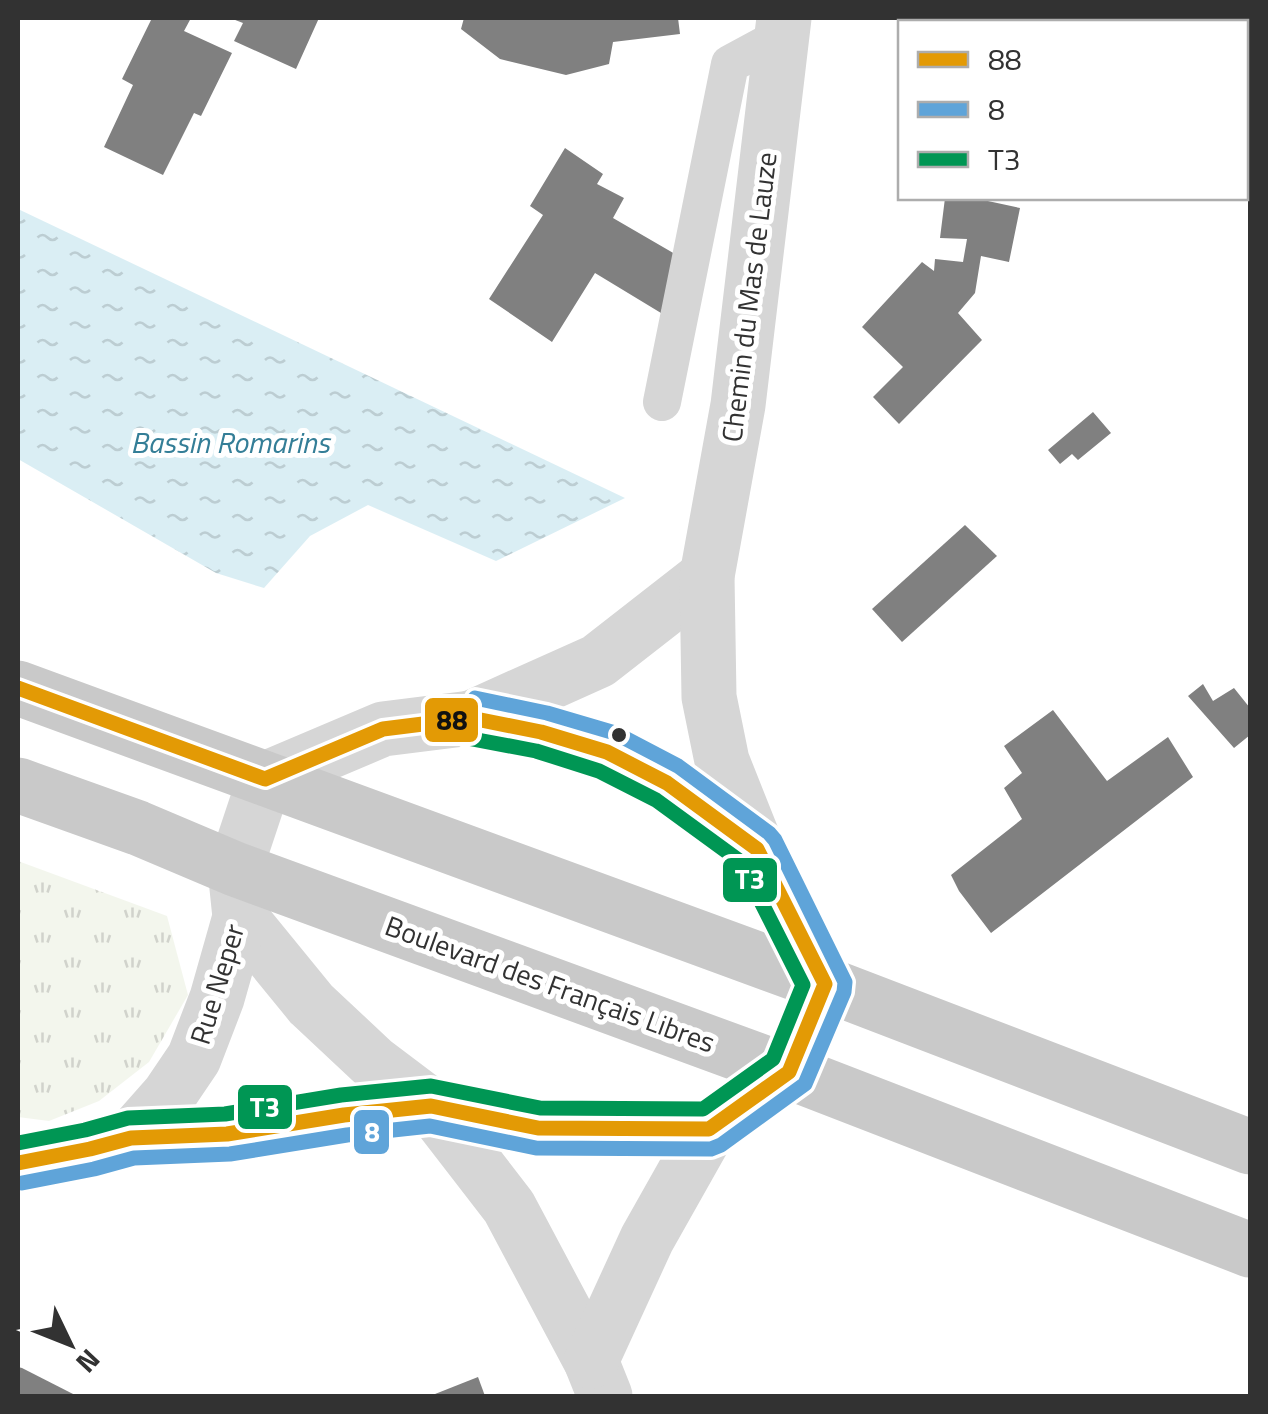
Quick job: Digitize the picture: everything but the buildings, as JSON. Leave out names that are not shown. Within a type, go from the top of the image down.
[{"type":"main road","points":[[18,688],[826,984],[1250,1148]]},
{"type":"main road","name":"Boulevard des Français Libres","points":[[18,785],[138,828],[238,893],[789,1072],[1250,1250]]},
{"type":"street","name":"Chemin du Mas de Lauze","points":[[783,27],[738,405],[707,576],[708,696],[722,761],[757,849],[826,984]]},
{"type":"street","points":[[265,779],[383,729],[471,718],[598,661],[707,576]]},
{"type":"street","points":[[471,718],[541,732],[608,752],[667,783],[757,849]]},
{"type":"street","name":"Rue Neper","points":[[131,1138],[169,1096],[194,1058],[216,998],[265,779]]},
{"type":"street","points":[[238,893],[311,1004],[374,1063],[431,1106],[509,1207],[598,1379]]},
{"type":"street","points":[[598,1379],[647,1239],[708,1128],[789,1072],[826,984]]},
{"type":"street","points":[[19,1160],[131,1138],[227,1134],[431,1106],[538,1128],[708,1128]]},
{"type":"lane","points":[[662,402],[730,64],[783,27]]},
{"type":"green space","points":[[18,861],[167,916],[188,995],[149,1062],[99,1101],[49,1121],[18,1117]]},
{"type":"water","name":"Bassin Romarins","points":[[18,209],[625,498],[496,561],[368,505],[310,536],[264,588],[216,573],[18,459]]},
{"type":"transit line","name":"88","points":[[18,688],[265,779],[383,729],[471,718],[541,732],[607,752],[667,783],[757,849],[825,984],[789,1072],[709,1129],[538,1128],[431,1106],[227,1134],[131,1138],[18,1163]]},
{"type":"transit line","name":"8","points":[[22,1183],[134,1158],[230,1154],[430,1126],[536,1148],[711,1149],[805,1084],[845,982],[775,840],[678,766],[615,733],[475,698]]},
{"type":"transit line","name":"T3","points":[[18,1143],[128,1118],[225,1114],[341,1095],[431,1086],[540,1108],[703,1109],[773,1059],[803,985],[741,862],[656,800],[599,771],[536,751],[467,738]]}]
